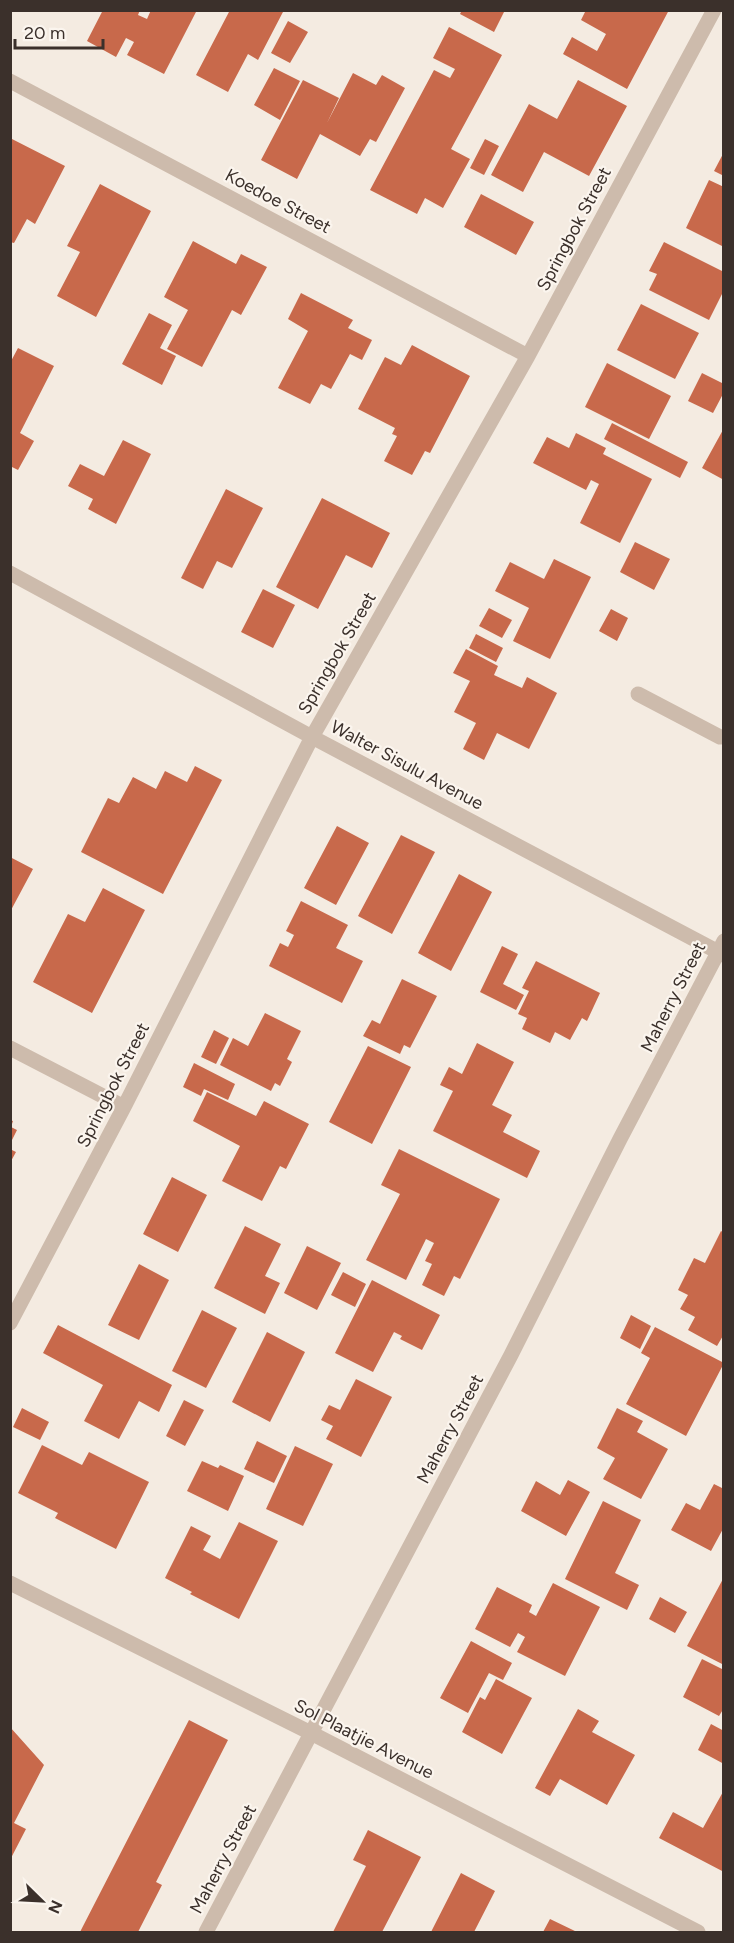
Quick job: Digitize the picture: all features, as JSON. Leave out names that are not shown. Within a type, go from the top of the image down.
[{"type":"street","name":"Springbok Street","points":[[10,1323],[124,1107],[312,737],[528,356],[714,10]]},
{"type":"street","name":"Koedoe Street","points":[[10,81],[528,356]]},
{"type":"street","name":"Walter Sisulu Avenue","points":[[10,573],[312,737],[722,950]]},
{"type":"street","points":[[638,694],[720,737]]},
{"type":"street","name":"Maherry Street","points":[[206,1932],[511,1355],[620,1138],[722,950]]},
{"type":"street","points":[[10,1048],[124,1107]]},
{"type":"street","name":"Sol Plaatjie Avenue","points":[[10,1583],[311,1733],[698,1932]]},
{"type":"building","points":[[103,10],[140,10],[138,15],[147,19],[151,10],[197,10],[164,74],[127,55],[134,42],[126,38],[116,57],[87,41]]},
{"type":"building","points":[[230,10],[284,10],[258,60],[248,54],[228,92],[196,75]]},
{"type":"building","points":[[462,10],[505,10],[494,32],[460,14]]},
{"type":"building","points":[[586,10],[669,10],[627,89],[563,54],[572,37],[597,51],[606,34],[581,20]]},
{"type":"building","points":[[288,21],[308,32],[290,63],[271,53]]},
{"type":"building","points":[[449,27],[502,55],[451,149],[470,159],[443,208],[425,198],[417,214],[370,190],[434,70],[450,78],[455,69],[433,58]]},
{"type":"building","points":[[274,68],[300,81],[280,120],[254,105]]},
{"type":"building","points":[[353,73],[376,85],[382,75],[405,88],[376,142],[370,139],[360,156],[320,134],[297,179],[261,160],[303,80],[339,98],[327,123]]},
{"type":"building","points":[[578,80],[627,106],[589,176],[544,152],[523,192],[491,175],[529,104],[557,119]]},
{"type":"building","points":[[10,138],[65,166],[35,224],[27,219],[14,243],[10,242]]},
{"type":"building","points":[[485,139],[499,146],[484,175],[470,168]]},
{"type":"building","points":[[724,152],[724,176],[714,171]]},
{"type":"building","points":[[709,180],[724,187],[724,247],[686,228]]},
{"type":"building","points":[[100,184],[151,211],[96,317],[57,296],[80,252],[67,246]]},
{"type":"building","points":[[481,194],[534,222],[516,255],[464,227]]},
{"type":"building","points":[[193,241],[236,264],[241,254],[267,267],[241,315],[232,310],[202,367],[167,349],[188,310],[164,297]]},
{"type":"building","points":[[664,242],[724,272],[724,290],[709,320],[649,290],[657,274],[649,271]]},
{"type":"building","points":[[301,293],[353,320],[348,328],[372,340],[362,360],[350,354],[331,389],[321,384],[310,404],[278,388],[308,331],[288,319]]},
{"type":"building","points":[[641,304],[699,333],[675,379],[617,350]]},
{"type":"building","points":[[149,313],[172,325],[160,348],[176,356],[162,385],[122,364]]},
{"type":"building","points":[[412,345],[470,376],[430,453],[425,451],[412,475],[384,461],[397,436],[392,434],[395,428],[358,409],[385,357],[401,365]]},
{"type":"building","points":[[18,348],[54,366],[20,433],[34,441],[18,470],[10,466],[10,363]]},
{"type":"building","points":[[607,363],[671,396],[649,439],[585,407]]},
{"type":"building","points":[[702,373],[724,384],[724,392],[713,413],[688,401]]},
{"type":"building","points":[[612,423],[688,462],[680,478],[604,439]]},
{"type":"building","points":[[724,428],[724,480],[702,468]]},
{"type":"building","points":[[576,433],[606,448],[603,454],[652,479],[620,543],[580,523],[599,484],[591,480],[586,490],[533,463],[547,437],[569,448]]},
{"type":"building","points":[[123,440],[151,454],[116,524],[88,509],[93,499],[68,486],[80,464],[104,476]]},
{"type":"building","points":[[226,489],[263,508],[232,568],[217,561],[203,589],[181,578]]},
{"type":"building","points":[[322,498],[390,533],[372,568],[346,555],[318,609],[276,587]]},
{"type":"building","points":[[635,542],[670,559],[654,590],[620,572]]},
{"type":"building","points":[[554,559],[591,577],[550,659],[513,641],[529,608],[495,591],[510,562],[544,579]]},
{"type":"building","points":[[263,589],[295,605],[273,648],[241,632]]},
{"type":"building","points":[[489,608],[512,620],[502,638],[479,626]]},
{"type":"building","points":[[611,609],[628,618],[617,641],[599,631]]},
{"type":"building","points":[[476,634],[503,648],[496,662],[469,648]]},
{"type":"building","points":[[466,649],[498,666],[494,675],[522,688],[527,677],[557,693],[529,749],[497,733],[484,760],[463,749],[476,723],[454,712],[470,681],[453,673]]},
{"type":"building","points":[[195,766],[222,780],[163,894],[81,852],[108,798],[119,803],[133,777],[156,789],[165,771],[187,782]]},
{"type":"building","points":[[337,826],[369,843],[336,905],[304,888]]},
{"type":"building","points":[[401,835],[435,852],[392,934],[358,916]]},
{"type":"building","points":[[10,857],[33,869],[10,912]]},
{"type":"building","points":[[459,874],[492,892],[451,971],[418,953]]},
{"type":"building","points":[[103,888],[145,910],[92,1013],[33,982],[68,914],[85,922]]},
{"type":"building","points":[[301,901],[348,925],[336,948],[363,961],[342,1003],[269,966],[280,943],[288,947],[294,935],[286,931]]},
{"type":"building","points":[[502,946],[518,954],[503,984],[524,995],[516,1010],[480,992]]},
{"type":"building","points":[[536,961],[600,993],[587,1021],[582,1018],[570,1040],[555,1032],[550,1043],[522,1029],[527,1018],[518,1014],[529,991],[522,988]]},
{"type":"building","points":[[402,979],[437,996],[410,1048],[404,1045],[400,1054],[363,1036],[372,1020],[380,1024]]},
{"type":"building","points":[[265,1013],[301,1031],[287,1059],[292,1062],[280,1086],[275,1083],[271,1091],[220,1065],[233,1038],[248,1046]]},
{"type":"building","points":[[214,1030],[229,1038],[216,1064],[201,1057]]},
{"type":"building","points":[[477,1043],[514,1062],[492,1105],[512,1115],[503,1132],[540,1151],[527,1178],[433,1131],[453,1091],[440,1085],[449,1067],[462,1074]]},
{"type":"building","points":[[368,1046],[411,1067],[372,1144],[329,1122]]},
{"type":"building","points":[[194,1063],[235,1084],[228,1100],[204,1089],[201,1096],[183,1087]]},
{"type":"building","points":[[207,1092],[256,1116],[264,1101],[309,1124],[286,1169],[280,1166],[262,1201],[222,1181],[240,1146],[193,1121]]},
{"type":"building","points":[[10,1120],[13,1121],[11,1127],[17,1130],[10,1144]]},
{"type":"building","points":[[10,1149],[16,1152],[10,1163]]},
{"type":"building","points":[[399,1149],[500,1199],[460,1279],[454,1276],[444,1296],[422,1285],[432,1264],[425,1261],[434,1243],[426,1239],[406,1280],[366,1260],[400,1194],[381,1185]]},
{"type":"building","points":[[172,1177],[207,1195],[178,1252],[143,1234]]},
{"type":"building","points":[[245,1226],[281,1244],[265,1276],[280,1283],[265,1314],[214,1288]]},
{"type":"building","points":[[721,1231],[724,1233],[724,1334],[717,1346],[688,1330],[695,1317],[680,1309],[688,1295],[678,1290],[694,1258],[705,1263]]},
{"type":"building","points":[[307,1246],[341,1263],[317,1310],[284,1293]]},
{"type":"building","points":[[139,1264],[169,1280],[139,1340],[108,1325]]},
{"type":"building","points":[[343,1272],[366,1284],[355,1307],[331,1295]]},
{"type":"building","points":[[372,1280],[440,1315],[422,1350],[400,1339],[402,1336],[394,1332],[373,1372],[335,1353]]},
{"type":"building","points":[[202,1310],[237,1328],[206,1388],[172,1371]]},
{"type":"building","points":[[631,1315],[651,1326],[640,1349],[620,1338]]},
{"type":"building","points":[[58,1325],[172,1385],[159,1412],[139,1401],[119,1439],[84,1421],[103,1385],[43,1353]]},
{"type":"building","points":[[655,1327],[724,1363],[686,1436],[626,1404],[650,1358],[641,1353]]},
{"type":"building","points":[[267,1332],[305,1352],[270,1422],[232,1402]]},
{"type":"building","points":[[356,1379],[392,1397],[361,1457],[326,1439],[333,1426],[321,1420],[329,1405],[340,1410]]},
{"type":"building","points":[[184,1400],[204,1410],[185,1446],[166,1436]]},
{"type":"building","points":[[22,1408],[49,1422],[40,1440],[13,1427]]},
{"type":"building","points":[[617,1408],[643,1421],[637,1432],[668,1449],[641,1499],[603,1479],[615,1458],[597,1448]]},
{"type":"building","points":[[257,1441],[287,1456],[274,1483],[244,1469]]},
{"type":"building","points":[[42,1445],[82,1465],[89,1452],[149,1482],[116,1549],[55,1518],[58,1513],[18,1493]]},
{"type":"building","points":[[295,1446],[333,1464],[303,1526],[266,1509]]},
{"type":"building","points":[[202,1461],[218,1468],[220,1465],[244,1476],[228,1511],[187,1491]]},
{"type":"building","points":[[568,1480],[590,1492],[566,1536],[521,1511],[536,1481],[560,1495]]},
{"type":"building","points":[[714,1484],[724,1489],[724,1527],[711,1551],[671,1530],[686,1503],[700,1510]]},
{"type":"building","points":[[603,1501],[641,1520],[615,1573],[639,1585],[627,1610],[565,1579]]},
{"type":"building","points":[[239,1522],[278,1541],[239,1619],[190,1594],[192,1592],[165,1578],[191,1526],[211,1536],[203,1550],[220,1559]]},
{"type":"building","points":[[724,1577],[724,1665],[687,1646]]},
{"type":"building","points":[[553,1583],[600,1607],[565,1676],[517,1652],[525,1637],[518,1633],[510,1647],[475,1629],[497,1587],[532,1605],[529,1612],[536,1616]]},
{"type":"building","points":[[660,1597],[687,1612],[675,1633],[649,1619]]},
{"type":"building","points":[[471,1641],[512,1663],[503,1680],[489,1673],[468,1713],[440,1698]]},
{"type":"building","points":[[702,1659],[724,1670],[724,1708],[719,1716],[683,1697]]},
{"type":"building","points":[[496,1679],[532,1698],[502,1754],[462,1732],[480,1697],[485,1700]]},
{"type":"building","points":[[578,1709],[599,1721],[592,1732],[635,1755],[607,1805],[560,1779],[550,1796],[535,1788]]},
{"type":"building","points":[[189,1720],[228,1740],[156,1882],[162,1885],[138,1932],[80,1932]]},
{"type":"building","points":[[711,1724],[724,1731],[724,1764],[698,1750]]},
{"type":"building","points":[[10,1727],[44,1765],[14,1823],[26,1829],[10,1860]]},
{"type":"building","points":[[724,1790],[724,1872],[659,1838],[673,1812],[703,1828]]},
{"type":"building","points":[[368,1830],[421,1857],[382,1932],[333,1932],[366,1866],[353,1860]]},
{"type":"building","points":[[461,1873],[495,1891],[474,1932],[431,1932]]},
{"type":"building","points":[[550,1919],[577,1932],[543,1932]]}]
